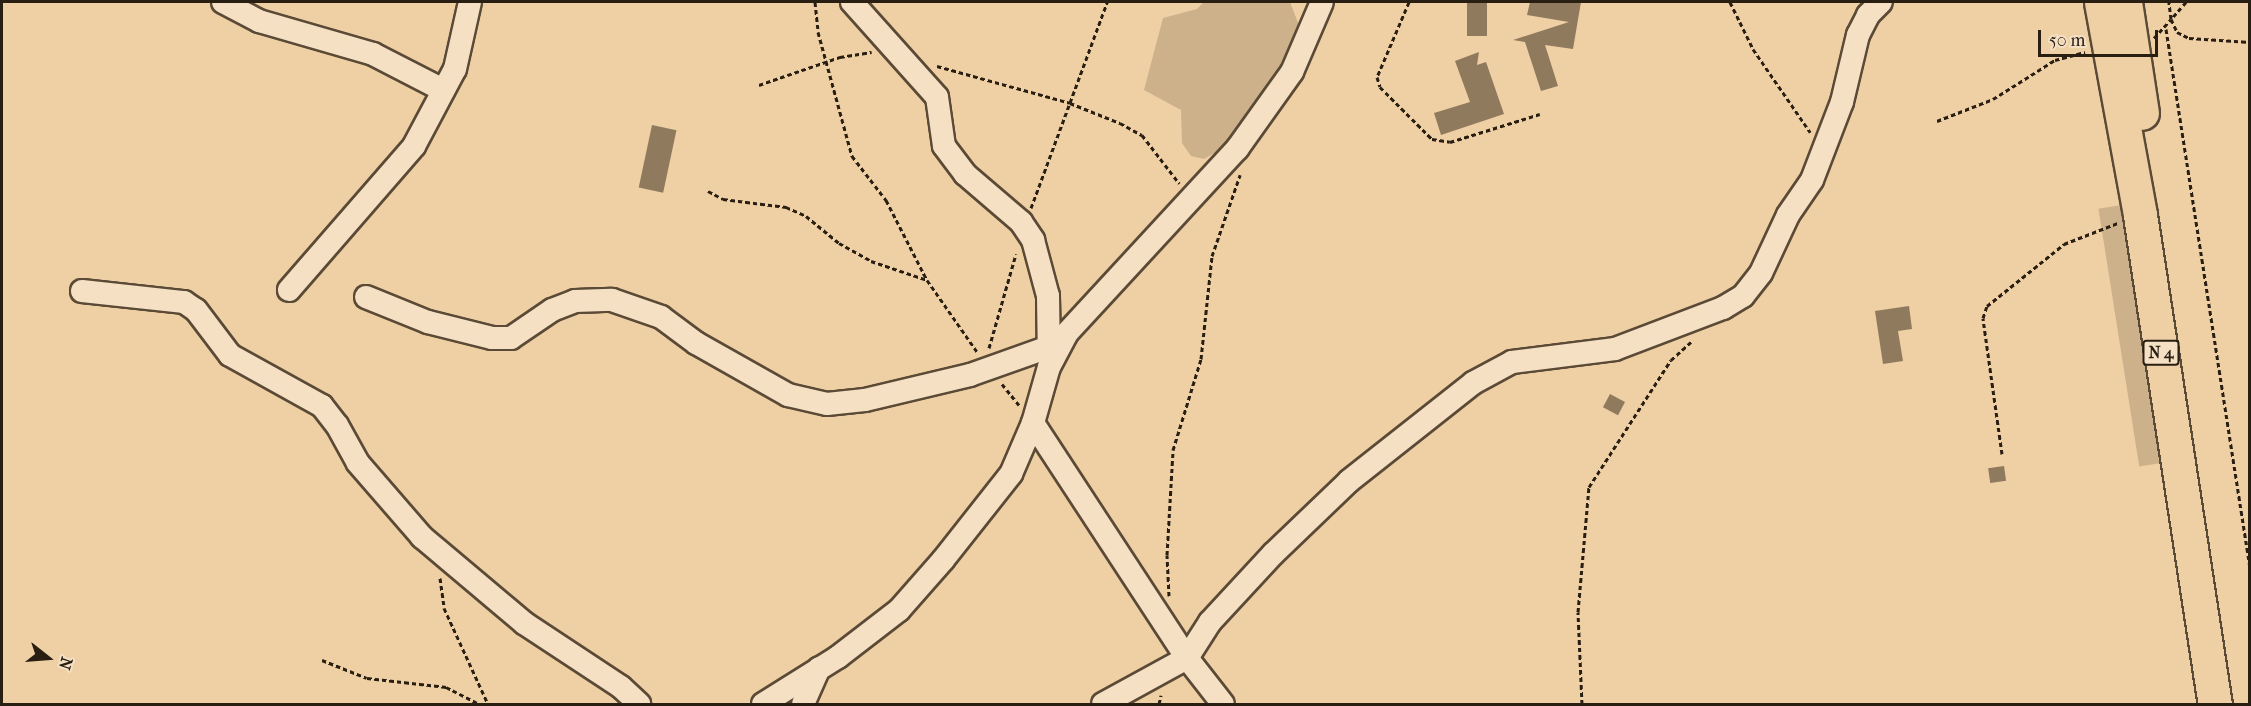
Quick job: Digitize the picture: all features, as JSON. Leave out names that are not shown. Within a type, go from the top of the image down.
[{"type":"highway","name":"N 4","points":[[2101,2],[2120,48],[2233,705]]},
{"type":"highway","name":"N 4","points":[[2125,2],[2120,48],[2140,215],[2215,705]]},
{"type":"street","points":[[223,2],[259,21],[374,54],[443,90]]},
{"type":"street","points":[[289,290],[414,146],[455,69],[470,2]]},
{"type":"street","points":[[763,705],[899,610],[924,582],[1011,474],[1033,423],[1049,357],[1048,296],[1033,240],[1024,227],[965,174],[944,146],[937,97],[852,2]]},
{"type":"street","points":[[366,297],[428,322],[492,338],[511,338],[552,310],[575,302],[612,300],[661,317],[696,343],[788,395],[827,404],[865,400],[989,368],[1049,357],[1067,333],[1237,149],[1292,72],[1322,2]]},
{"type":"street","points":[[1103,705],[1188,658],[1210,622],[1306,521],[1349,481],[1473,383],[1512,362],[1615,349],[1723,308],[1743,296],[1761,273],[1788,215],[1812,180],[1842,102],[1858,35],[1868,15],[1881,2]]},
{"type":"street","points":[[82,291],[184,302],[196,310],[230,355],[322,406],[379,491],[441,552],[524,623],[621,687],[639,705]]},
{"type":"street","points":[[1033,423],[1171,633],[1223,705]]},
{"type":"street","points":[[803,705],[819,668]]},
{"type":"path","points":[[815,2],[826,64],[852,156],[886,200],[927,280],[989,368],[1033,423]]},
{"type":"path","points":[[989,368],[994,322],[1024,227],[1107,2]]},
{"type":"path","points":[[1409,2],[1377,77],[1380,87],[1432,139],[1450,142],[1540,114]]},
{"type":"path","points":[[1730,2],[1775,83],[1808,130],[1825,147]]},
{"type":"path","points":[[2169,2],[2171,19],[2177,32],[2189,38],[2250,42]]},
{"type":"path","points":[[1937,121],[1993,99],[2055,60],[2148,43],[2166,29],[2171,19],[2186,2]]},
{"type":"path","points":[[2166,29],[2250,568]]},
{"type":"path","points":[[759,85],[861,52],[898,53]]},
{"type":"path","points":[[930,64],[1070,103],[1142,135],[1191,201]]},
{"type":"path","points":[[1171,633],[1167,555],[1173,450],[1202,359],[1212,256],[1243,165]]},
{"type":"path","points":[[708,191],[723,199],[786,207],[806,216],[839,243],[871,261],[927,280]]},
{"type":"path","points":[[2002,454],[1983,318],[1987,306],[2064,244],[2140,215]]},
{"type":"path","points":[[1582,705],[1578,612],[1589,488],[1671,360],[1701,335]]},
{"type":"path","points":[[441,552],[440,589],[444,608],[488,705]]},
{"type":"path","points":[[322,660],[375,680],[446,687],[479,705]]},
{"type":"path","points":[[1159,705],[1168,670]]},
{"type":"shaded area","points":[[1204,2],[1290,2],[1300,28],[1291,61],[1228,145],[1204,159],[1191,156],[1182,143],[1181,110],[1144,90],[1163,18],[1197,9]]},
{"type":"shaded area","points":[[2134,203],[2175,461],[2139,466],[2098,209]]},
{"type":"building","points":[[1467,2],[1487,2],[1487,36],[1467,36]]},
{"type":"building","points":[[1530,2],[1581,2],[1573,49],[1545,45],[1558,86],[1541,91],[1525,42],[1513,40],[1569,22],[1527,15]]},
{"type":"building","points":[[1479,52],[1477,65],[1486,62],[1504,114],[1441,135],[1434,113],[1470,102],[1455,61]]},
{"type":"building","points":[[652,125],[676,130],[663,193],[639,188]]},
{"type":"building","points":[[1909,306],[1912,329],[1898,331],[1903,361],[1883,364],[1875,311]]},
{"type":"building","points":[[1610,394],[1625,402],[1618,415],[1603,407]]},
{"type":"building","points":[[2004,466],[2006,481],[1990,483],[1988,468]]}]
